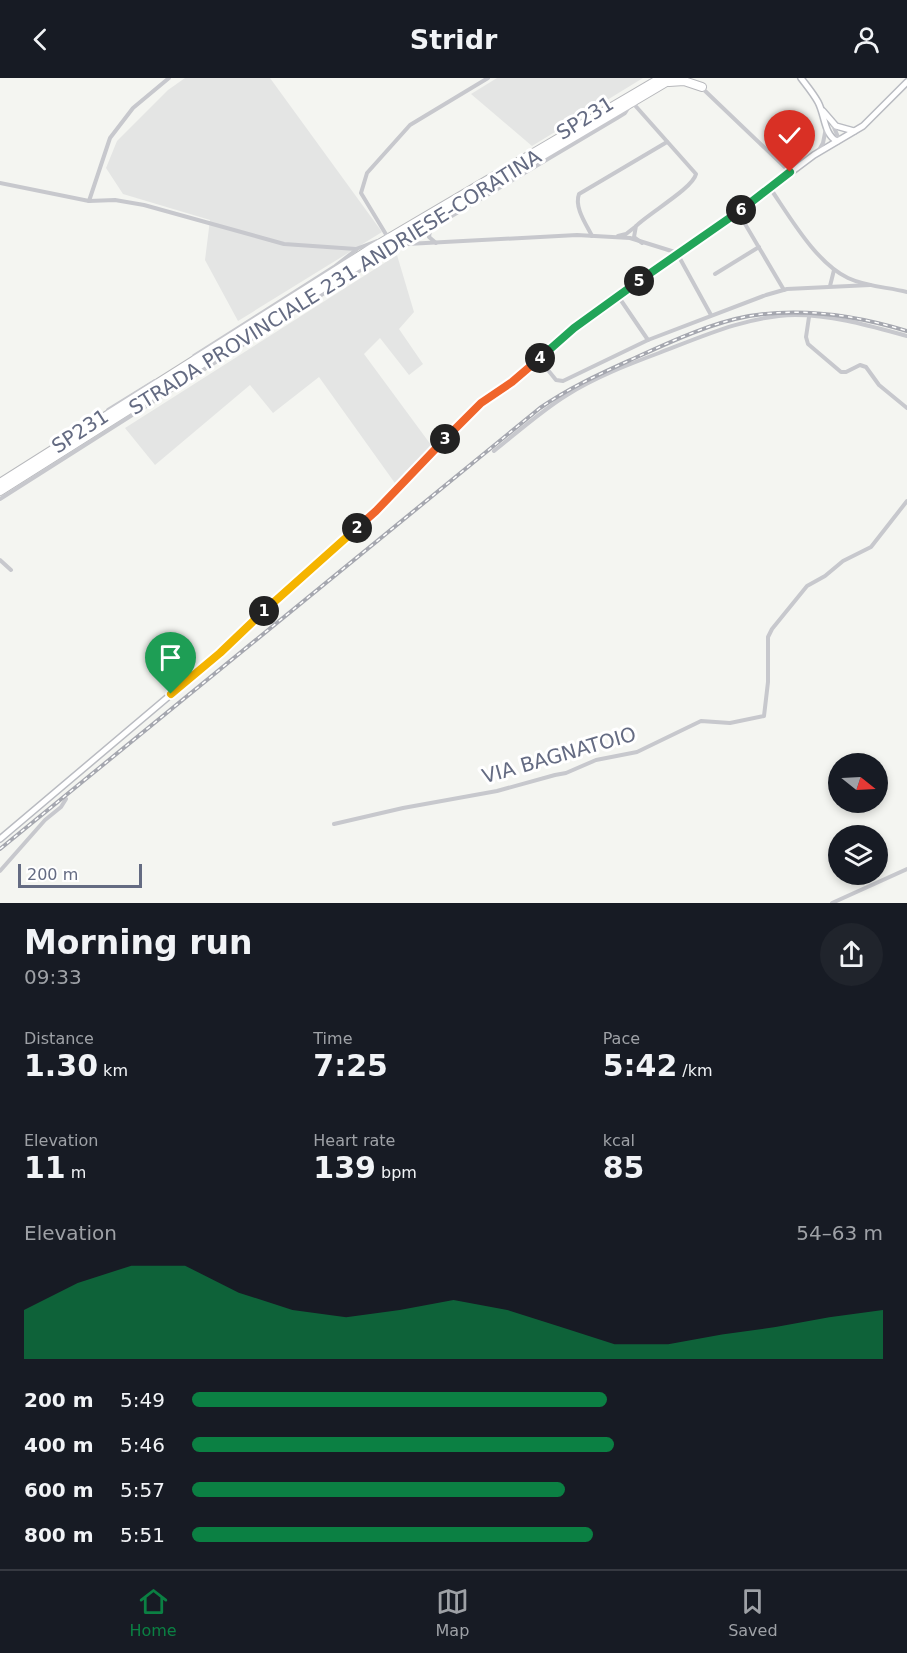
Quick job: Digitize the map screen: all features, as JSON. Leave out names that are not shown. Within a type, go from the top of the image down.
[{"type":"highway","points":[[700,78],[702,87]]},
{"type":"highway","points":[[667,79],[684,81],[702,87]]},
{"type":"highway","name":"STRADA PROVINCIALE 231 ANDRIESE-CORATINA","points":[[0,491],[384,248],[632,102],[667,79]]},
{"type":"highway","name":"STRADA PROVINCIALE 231 ANDRIESE-CORATINA","points":[[0,481],[414,223],[667,79]]},
{"type":"street","points":[[89,201],[110,138],[133,108],[169,78]]},
{"type":"street","points":[[387,236],[361,193],[367,173],[410,125],[488,78]]},
{"type":"street","points":[[801,78],[821,108],[828,122],[831,138],[837,141]]},
{"type":"street","points":[[0,839],[220,653],[279,596],[376,511],[481,403],[512,382],[574,328],[814,155],[854,131],[878,112],[907,82]]},
{"type":"street","points":[[702,87],[790,172]]},
{"type":"street","points":[[614,237],[626,234],[694,181],[696,174],[632,102]]},
{"type":"street","name":"SP231","points":[[0,499],[359,271],[617,118],[632,102]]},
{"type":"street","points":[[828,122],[841,129],[854,131]]},
{"type":"street","points":[[814,155],[823,144],[828,122]]},
{"type":"street","points":[[592,236],[578,205],[579,194],[667,142]]},
{"type":"street","points":[[0,183],[89,201],[115,200],[144,205],[284,244],[356,249]]},
{"type":"street","points":[[770,188],[812,246],[834,270],[870,285],[907,292]]},
{"type":"street","points":[[738,212],[784,290]]},
{"type":"street","points":[[0,481],[334,267],[356,249],[414,223]]},
{"type":"street","points":[[636,226],[634,237],[642,243]]},
{"type":"street","points":[[431,228],[429,237],[436,243]]},
{"type":"street","points":[[406,244],[541,236],[630,238],[678,254],[711,315]]},
{"type":"street","points":[[715,274],[759,248]]},
{"type":"street","points":[[830,286],[834,270]]},
{"type":"street","points":[[841,286],[844,276]]},
{"type":"street","points":[[539,359],[559,382],[648,340],[784,290],[870,285]]},
{"type":"street","points":[[618,296],[648,340]]},
{"type":"street","points":[[494,451],[565,396],[622,367],[731,325],[774,317],[809,317],[859,323],[907,336]]},
{"type":"street","points":[[809,317],[806,337],[808,344],[841,372],[860,365],[866,368],[879,385],[907,408]]},
{"type":"street","name":"VIA BAGNATOIO","points":[[334,824],[566,773],[596,760],[636,752],[701,721],[730,723],[764,716],[768,682],[768,637],[772,629],[807,586],[825,576],[843,561],[871,547],[884,533],[896,512],[907,501]]},
{"type":"street","points":[[0,560],[11,570]]},
{"type":"street","points":[[0,871],[66,799]]},
{"type":"street","points":[[832,903],[907,869]]},
{"type":"shaded area","points":[[185,78],[270,78],[382,232],[238,321],[205,260],[210,220],[123,194],[106,168],[117,141],[168,90]]},
{"type":"shaded area","points":[[497,78],[643,78],[532,146],[471,94]]},
{"type":"shaded area","points":[[397,255],[414,312],[399,329],[423,364],[409,375],[380,338],[364,354],[434,449],[397,486],[319,377],[273,413],[250,385],[155,465],[125,428]]},
{"type":"railway","points":[[0,849],[540,408],[564,393],[599,374],[678,339],[720,323],[749,316],[789,312],[829,314],[907,331]]},
{"type":"route","points":[[171,694],[236,639],[279,596],[376,511],[481,403],[512,382],[595,312],[738,212],[790,172]]}]
